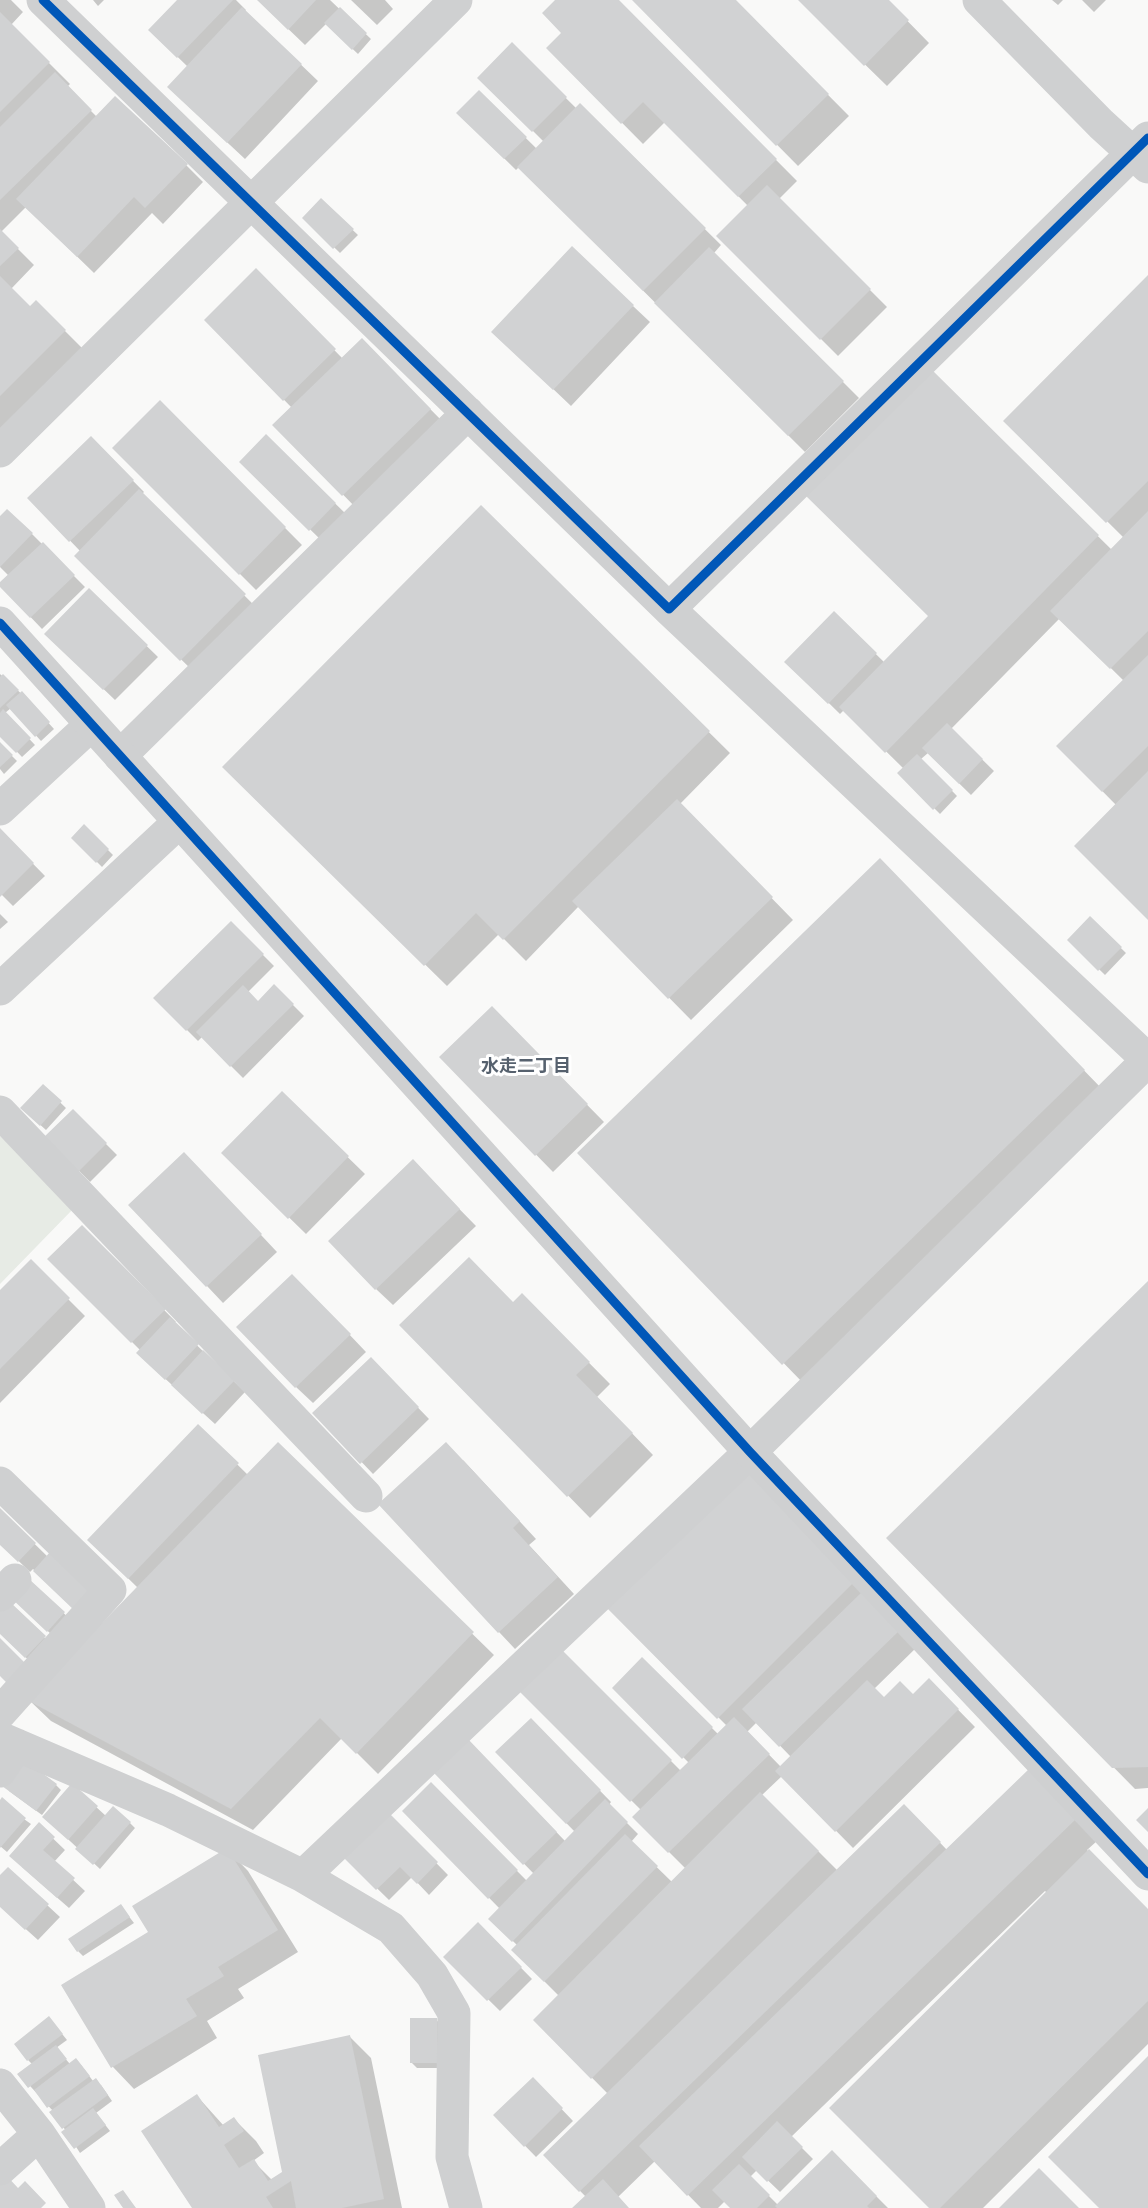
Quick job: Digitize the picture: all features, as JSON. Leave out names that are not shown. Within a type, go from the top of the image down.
[{"type":"street","points":[[44,0],[669,609],[1148,1060],[750,1452],[303,1876]]},
{"type":"street","points":[[0,451],[456,0]]},
{"type":"street","points":[[669,609],[1143,152],[1101,124],[979,0]]},
{"type":"street","points":[[120,756],[468,413]]},
{"type":"street","points":[[0,623],[750,1452],[1148,1874]]},
{"type":"street","points":[[0,809],[92,725]]},
{"type":"street","points":[[0,989],[179,822]]},
{"type":"street","points":[[0,1112],[366,1496]]},
{"type":"street","points":[[0,1483],[110,1590],[0,1713]]},
{"type":"street","points":[[6,1751],[168,1810],[303,1876],[391,1928],[432,1975],[454,2013],[452,2157],[466,2208]]},
{"type":"street","points":[[0,2085],[39,2134],[89,2208]]},
{"type":"street","points":[[0,2169],[39,2134]]},
{"type":"shaded area","points":[[0,1136],[74,1208],[0,1284]]},
{"type":"building","points":[[177,0],[233,0],[177,58],[148,30]]},
{"type":"building","points":[[257,0],[316,0],[288,30]]},
{"type":"building","points":[[555,0],[619,0],[777,159],[738,197],[643,102],[621,124],[546,48],[561,33],[542,13]]},
{"type":"building","points":[[632,0],[736,0],[829,94],[776,146]]},
{"type":"building","points":[[798,0],[889,0],[909,20],[864,66]]},
{"type":"building","points":[[242,7],[302,64],[227,143],[167,87]]},
{"type":"building","points":[[340,7],[367,33],[352,50],[324,23]]},
{"type":"building","points":[[0,12],[50,62],[0,112]]},
{"type":"building","points":[[512,42],[567,97],[532,132],[477,78]]},
{"type":"building","points":[[55,72],[92,110],[0,200],[0,127]]},
{"type":"building","points":[[479,90],[527,137],[504,159],[456,113]]},
{"type":"building","points":[[115,96],[188,164],[145,208],[134,197],[77,257],[16,199]]},
{"type":"building","points":[[580,103],[706,228],[643,291],[517,167]]},
{"type":"building","points":[[767,185],[871,289],[820,340],[716,236]]},
{"type":"building","points":[[321,198],[354,229],[333,249],[302,218]]},
{"type":"building","points":[[0,229],[19,248],[0,266]]},
{"type":"building","points":[[572,246],[634,305],[553,390],[491,332]]},
{"type":"building","points":[[709,247],[844,381],[788,436],[654,303]]},
{"type":"building","points":[[256,268],[336,349],[283,401],[204,320]]},
{"type":"building","points":[[1148,275],[1148,481],[1106,523],[1003,421]]},
{"type":"building","points":[[0,276],[30,306],[36,300],[66,330],[0,396]]},
{"type":"building","points":[[362,338],[431,409],[342,496],[272,425]]},
{"type":"building","points":[[931,369],[1099,535],[885,753],[839,707],[928,616],[806,496]]},
{"type":"building","points":[[160,400],[286,527],[239,575],[112,448]]},
{"type":"building","points":[[266,434],[336,503],[309,531],[239,462]]},
{"type":"building","points":[[91,436],[134,480],[69,542],[27,498]]},
{"type":"building","points":[[139,489],[246,594],[180,661],[74,556]]},
{"type":"building","points":[[481,505],[710,731],[503,940],[476,913],[424,966],[222,767]]},
{"type":"building","points":[[7,509],[33,533],[0,567],[0,516]]},
{"type":"building","points":[[1148,511],[1148,631],[1110,669],[1050,611]]},
{"type":"building","points":[[43,542],[75,575],[30,618],[0,587],[0,582]]},
{"type":"building","points":[[89,588],[148,645],[103,690],[44,634]]},
{"type":"building","points":[[834,611],[877,653],[828,704],[784,662]]},
{"type":"building","points":[[1148,655],[1148,746],[1102,792],[1056,746]]},
{"type":"building","points":[[3,674],[19,690],[0,708],[0,677]]},
{"type":"building","points":[[22,691],[50,722],[35,737],[6,705]]},
{"type":"building","points":[[3,709],[31,738],[16,753],[0,737],[0,713]]},
{"type":"building","points":[[947,723],[983,759],[959,784],[922,748]]},
{"type":"building","points":[[0,742],[13,755],[0,767]]},
{"type":"building","points":[[917,754],[953,790],[933,810],[897,773]]},
{"type":"building","points":[[1148,771],[1148,920],[1074,846]]},
{"type":"building","points":[[677,799],[773,897],[668,999],[572,901]]},
{"type":"building","points":[[84,824],[109,849],[96,863],[71,838]]},
{"type":"building","points":[[0,828],[34,863],[0,897]]},
{"type":"building","points":[[880,858],[1085,1070],[782,1365],[577,1153]]},
{"type":"building","points":[[1090,916],[1122,947],[1098,971],[1067,940]]},
{"type":"building","points":[[231,921],[264,954],[186,1031],[153,998]]},
{"type":"building","points":[[274,984],[294,1004],[230,1067],[196,1032],[243,985],[258,1001]]},
{"type":"building","points":[[492,1006],[588,1104],[535,1156],[439,1057]]},
{"type":"building","points":[[43,1084],[62,1101],[40,1126],[20,1108]]},
{"type":"building","points":[[282,1091],[349,1156],[288,1219],[221,1153]]},
{"type":"building","points":[[73,1109],[107,1143],[78,1172],[44,1137]]},
{"type":"building","points":[[184,1152],[262,1234],[206,1287],[128,1205]]},
{"type":"building","points":[[413,1159],[460,1209],[375,1290],[328,1241]]},
{"type":"building","points":[[82,1225],[166,1309],[131,1343],[47,1259]]},
{"type":"building","points":[[469,1257],[513,1302],[522,1293],[590,1362],[576,1375],[633,1433],[567,1497],[399,1325]]},
{"type":"building","points":[[31,1259],[70,1298],[0,1369],[0,1290]]},
{"type":"building","points":[[292,1274],[351,1334],[295,1388],[236,1327]]},
{"type":"building","points":[[1148,1281],[1148,1767],[1112,1768],[886,1538]]},
{"type":"building","points":[[170,1317],[199,1344],[165,1380],[136,1353]]},
{"type":"building","points":[[203,1350],[235,1380],[202,1414],[171,1385]]},
{"type":"building","points":[[371,1357],[419,1407],[360,1464],[312,1413]]},
{"type":"building","points":[[198,1424],[239,1463],[128,1579],[87,1540]]},
{"type":"building","points":[[278,1442],[474,1632],[356,1754],[320,1718],[231,1809],[27,1700]]},
{"type":"building","points":[[446,1442],[520,1521],[513,1528],[558,1577],[498,1633],[378,1504]]},
{"type":"building","points":[[747,1467],[858,1578],[717,1719],[606,1607]]},
{"type":"building","points":[[0,1508],[36,1543],[18,1562],[0,1545]]},
{"type":"building","points":[[50,1552],[92,1592],[75,1611],[33,1571]]},
{"type":"building","points":[[29,1579],[65,1612],[47,1632],[11,1598]]},
{"type":"building","points":[[864,1590],[901,1629],[779,1747],[742,1709]]},
{"type":"building","points":[[9,1601],[46,1636],[25,1658],[0,1634],[0,1610]]},
{"type":"building","points":[[0,1638],[26,1664],[7,1683],[0,1676]]},
{"type":"building","points":[[556,1644],[672,1760],[630,1802],[514,1686]]},
{"type":"building","points":[[642,1657],[713,1727],[682,1759],[612,1688]]},
{"type":"building","points":[[929,1678],[959,1709],[835,1832],[775,1771],[867,1680],[884,1697],[900,1681],[913,1694]]},
{"type":"building","points":[[734,1717],[770,1754],[668,1853],[632,1817]]},
{"type":"building","points":[[531,1718],[601,1790],[566,1824],[495,1752]]},
{"type":"building","points":[[468,1739],[557,1832],[523,1865],[434,1773]]},
{"type":"building","points":[[22,1758],[57,1784],[36,1811],[2,1786]]},
{"type":"building","points":[[1029,1769],[1077,1818],[687,2196],[639,2146]]},
{"type":"building","points":[[431,1782],[518,1870],[488,1899],[402,1811]]},
{"type":"building","points":[[72,1783],[98,1806],[68,1840],[42,1817]]},
{"type":"building","points":[[760,1792],[819,1851],[591,2079],[533,2020]]},
{"type":"building","points":[[2,1797],[26,1818],[0,1848],[0,1800]]},
{"type":"building","points":[[605,1799],[628,1822],[512,1942],[488,1919]]},
{"type":"building","points":[[904,1804],[941,1842],[579,2192],[543,2155]]},
{"type":"building","points":[[113,1806],[131,1822],[93,1865],[75,1849]]},
{"type":"building","points":[[1148,1808],[1148,1832],[1136,1820]]},
{"type":"building","points":[[387,1811],[438,1862],[417,1884],[400,1867],[376,1890],[342,1856]]},
{"type":"building","points":[[39,1822],[55,1837],[43,1850],[75,1878],[57,1898],[9,1856]]},
{"type":"building","points":[[625,1834],[658,1866],[544,1982],[511,1950]]},
{"type":"building","points":[[227,1848],[278,1930],[218,1967],[224,1976],[186,1999],[197,2016],[111,2068],[61,1985],[148,1932],[132,1906]]},
{"type":"building","points":[[1089,1849],[1148,1909],[1148,2001],[940,2208],[929,2208],[829,2108]]},
{"type":"building","points":[[8,1867],[49,1904],[25,1930],[0,1907],[0,1875]]},
{"type":"building","points":[[121,1904],[130,1917],[77,1952],[68,1939]]},
{"type":"building","points":[[478,1922],[522,1967],[487,2001],[443,1957]]},
{"type":"building","points":[[49,2016],[63,2034],[27,2061],[14,2044]]},
{"type":"building","points":[[410,2018],[437,2018],[437,2063],[410,2063]]},
{"type":"building","points":[[350,2035],[384,2199],[342,2208],[296,2208],[291,2181],[266,2197],[273,2208],[192,2208],[141,2131],[197,2094],[219,2127],[234,2117],[244,2131],[224,2145],[239,2168],[254,2159],[268,2181],[282,2172],[258,2055]]},
{"type":"building","points":[[56,2045],[67,2059],[28,2088],[17,2074]]},
{"type":"building","points":[[1148,2056],[1148,2208],[1099,2208],[1048,2157]]},
{"type":"building","points":[[76,2058],[90,2076],[47,2108],[34,2090]]},
{"type":"building","points":[[533,2077],[563,2108],[524,2147],[493,2115]]},
{"type":"building","points":[[96,2078],[108,2095],[62,2129],[49,2112]]},
{"type":"building","points":[[93,2108],[106,2125],[74,2149],[61,2132]]},
{"type":"building","points":[[777,2121],[803,2147],[767,2182],[742,2157]]},
{"type":"building","points":[[832,2150],[877,2196],[867,2206],[869,2208],[777,2208],[775,2206]]},
{"type":"building","points":[[739,2164],[770,2195],[757,2208],[730,2208],[712,2190]]},
{"type":"building","points":[[1039,2168],[1079,2208],[999,2208]]},
{"type":"building","points":[[4,2173],[18,2188],[25,2181],[46,2203],[41,2208],[0,2208],[0,2176]]},
{"type":"building","points":[[603,2179],[629,2208],[572,2208]]},
{"type":"building","points":[[123,2190],[136,2208],[123,2208],[114,2195]]},
{"type":"cycle path","points":[[43,0],[669,609],[1148,138]]},
{"type":"cycle path","points":[[0,623],[750,1452],[1148,1874]]},
{"type":"district","name":"水走二丁目","points":[[526,1067]]}]
